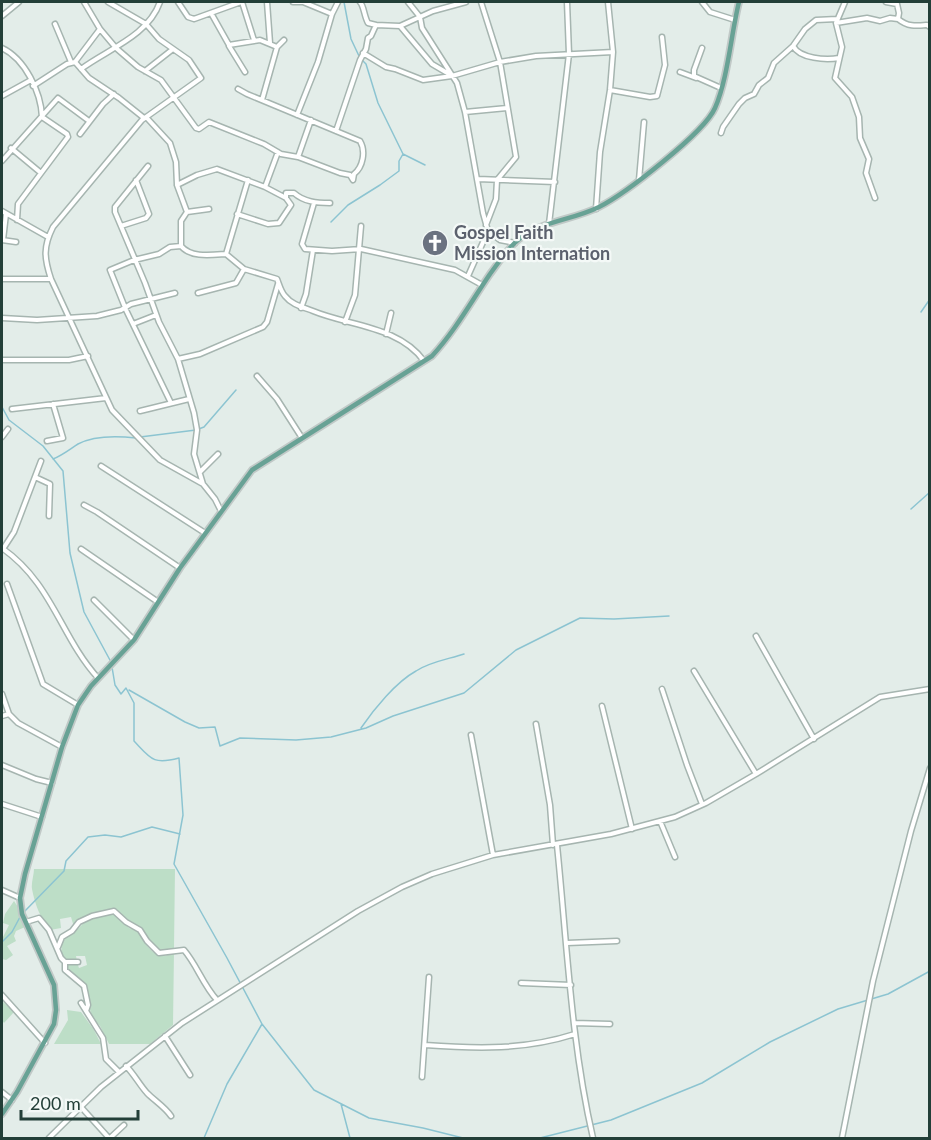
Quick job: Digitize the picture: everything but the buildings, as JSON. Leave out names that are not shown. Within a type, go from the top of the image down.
[{"type":"main road","points":[[2,1114],[54,1024],[55,994],[44,960],[26,922],[20,898],[25,873],[62,747],[78,705],[98,678],[134,640],[180,568],[252,470],[424,362],[445,341],[482,285],[515,243],[549,224],[596,208],[639,180],[707,120],[714,110],[721,88],[739,2]]},
{"type":"street","points":[[2,16],[19,2]]},
{"type":"street","points":[[84,2],[100,29],[116,48],[145,71],[161,80],[196,128],[199,129],[209,122],[278,152],[339,173],[352,175],[357,173],[362,160],[363,145],[360,141],[245,94],[238,89]]},
{"type":"street","points":[[108,2],[146,24],[155,35],[189,60],[201,78],[145,117],[67,210],[48,237],[45,261],[51,279],[106,398],[121,420],[160,460],[203,484],[221,511]]},
{"type":"street","points":[[178,2],[190,19],[242,2],[254,40]]},
{"type":"street","points":[[267,2],[270,43]]},
{"type":"street","points":[[293,2],[303,2],[332,14]]},
{"type":"street","points":[[297,115],[317,65],[332,14],[339,2]]},
{"type":"street","points":[[360,2],[363,15],[368,23],[400,26],[420,16],[466,2]]},
{"type":"street","points":[[408,2],[420,16],[422,28],[457,83],[465,112],[488,231],[500,240],[515,243]]},
{"type":"street","points":[[481,2],[500,62],[516,157],[497,180],[496,199],[486,225]]},
{"type":"street","points":[[549,224],[569,54],[567,2]]},
{"type":"street","points":[[596,208],[600,152],[610,90],[613,52],[608,2]]},
{"type":"street","points":[[702,2],[710,12],[735,20]]},
{"type":"street","points":[[845,2],[837,21],[842,46],[835,78],[852,97],[859,117],[860,138],[869,159],[866,173],[875,198]]},
{"type":"street","points":[[886,2],[897,4],[898,19]]},
{"type":"street","points":[[81,69],[116,48],[146,24],[161,3]]},
{"type":"street","points":[[211,13],[245,72]]},
{"type":"street","points":[[721,133],[723,126],[739,104],[754,94],[759,85],[768,78],[774,63],[816,20],[898,19],[912,26],[927,25],[930,27]]},
{"type":"street","points":[[55,24],[73,62],[93,81],[145,117],[170,143],[176,162],[177,185],[187,212]]},
{"type":"street","points":[[336,131],[368,38],[376,25]]},
{"type":"street","points":[[400,26],[432,64],[452,76]]},
{"type":"street","points":[[33,86],[73,62],[100,29]]},
{"type":"street","points":[[610,90],[650,97],[657,96],[665,65],[662,37]]},
{"type":"street","points":[[229,45],[254,40],[277,47]]},
{"type":"street","points":[[262,100],[277,47],[284,40]]},
{"type":"street","points":[[793,46],[796,51],[806,56],[828,60],[839,58]]},
{"type":"street","points":[[2,48],[16,57],[32,80],[41,105],[42,117]]},
{"type":"street","points":[[696,78],[694,70],[702,48]]},
{"type":"street","points":[[145,71],[173,49]]},
{"type":"street","points":[[363,53],[386,67],[423,80],[452,76],[500,62],[536,56],[613,52]]},
{"type":"street","points":[[680,72],[721,88]]},
{"type":"street","points":[[2,96],[32,80]]},
{"type":"street","points":[[80,134],[103,104],[114,94]]},
{"type":"street","points":[[2,161],[11,148],[58,98],[89,121]]},
{"type":"street","points":[[465,112],[507,108]]},
{"type":"street","points":[[16,220],[18,204],[68,137],[42,117]]},
{"type":"street","points":[[298,157],[310,120]]},
{"type":"street","points":[[639,180],[644,122]]},
{"type":"street","points":[[11,148],[41,173]]},
{"type":"street","points":[[265,187],[278,152]]},
{"type":"street","points":[[148,166],[114,209],[156,315],[178,359],[194,413],[197,430],[194,454],[203,484]]},
{"type":"street","points":[[177,185],[197,175],[217,169],[265,187],[286,198],[292,206],[279,223],[268,224],[237,214]]},
{"type":"street","points":[[478,179],[555,182]]},
{"type":"street","points":[[121,226],[146,218],[149,214],[136,180]]},
{"type":"street","points":[[226,254],[248,180]]},
{"type":"street","points":[[286,198],[286,193],[294,193],[314,203],[330,203]]},
{"type":"street","points":[[314,203],[303,244],[305,249],[338,251],[357,249],[444,267],[468,276],[482,285]]},
{"type":"street","points":[[208,209],[187,212],[181,221],[181,246],[184,250],[202,255],[226,254],[244,269],[277,279],[285,296],[301,308],[366,326],[386,334],[415,350],[424,362]]},
{"type":"street","points":[[16,242],[2,240],[4,213],[48,237]]},
{"type":"street","points":[[345,322],[355,295],[357,249],[361,226]]},
{"type":"street","points":[[468,276],[488,231]]},
{"type":"street","points":[[171,403],[110,270],[134,260],[159,254],[170,247],[181,246]]},
{"type":"street","points":[[301,308],[306,294],[313,250]]},
{"type":"street","points":[[198,293],[236,284],[244,269]]},
{"type":"street","points":[[2,279],[51,279]]},
{"type":"street","points":[[178,359],[200,354],[263,327],[267,322],[279,283]]},
{"type":"street","points":[[2,318],[37,320],[97,316],[175,293]]},
{"type":"street","points":[[386,334],[391,313]]},
{"type":"street","points":[[133,324],[156,315]]},
{"type":"street","points":[[2,360],[69,360],[88,356]]},
{"type":"street","points":[[257,376],[277,399],[302,438]]},
{"type":"street","points":[[12,409],[106,398]]},
{"type":"street","points":[[140,411],[189,399]]},
{"type":"street","points":[[47,441],[63,438],[53,404]]},
{"type":"street","points":[[2,437],[8,429]]},
{"type":"street","points":[[200,472],[218,454]]},
{"type":"street","points":[[41,461],[15,529],[2,549],[34,577],[82,657],[98,678]]},
{"type":"street","points":[[101,466],[205,534]]},
{"type":"street","points":[[34,477],[50,484],[49,516]]},
{"type":"street","points":[[84,505],[180,568]]},
{"type":"street","points":[[81,549],[158,602]]},
{"type":"street","points":[[7,584],[43,684],[78,705]]},
{"type":"street","points":[[94,600],[134,640]]},
{"type":"street","points":[[756,636],[814,739]]},
{"type":"street","points":[[694,671],[756,774]]},
{"type":"street","points":[[662,689],[702,805]]},
{"type":"street","points":[[49,1138],[118,1072],[165,1036],[217,1000],[379,898],[432,874],[493,855],[555,845],[660,822],[702,805],[880,698],[930,689]]},
{"type":"street","points":[[2,694],[9,714],[18,723],[62,747]]},
{"type":"street","points":[[602,706],[632,829]]},
{"type":"street","points":[[2,716],[9,714]]},
{"type":"street","points":[[536,724],[550,805],[567,943],[575,1034],[593,1138]]},
{"type":"street","points":[[471,735],[493,855]]},
{"type":"street","points":[[2,765],[52,783]]},
{"type":"street","points":[[842,1138],[870,999],[911,831],[930,768]]},
{"type":"street","points":[[2,804],[42,818]]},
{"type":"street","points":[[660,822],[671,843],[675,857]]},
{"type":"street","points":[[2,890],[20,898]]},
{"type":"street","points":[[58,947],[62,937],[72,931],[79,922],[92,916],[114,911],[126,922],[140,930],[159,953],[184,950],[191,958],[210,993],[217,1000]]},
{"type":"street","points":[[26,922],[39,918],[50,930],[61,958],[65,962],[65,970],[84,986],[88,1005],[86,1011]]},
{"type":"street","points":[[567,943],[617,941]]},
{"type":"street","points":[[65,962],[78,962]]},
{"type":"street","points":[[422,1077],[429,977]]},
{"type":"street","points":[[521,983],[571,985]]},
{"type":"street","points":[[2,995],[45,1043]]},
{"type":"street","points":[[81,1003],[103,1038],[106,1059],[118,1072]]},
{"type":"street","points":[[574,1023],[610,1024]]},
{"type":"street","points":[[425,1045],[461,1048],[516,1048],[575,1034]]},
{"type":"street","points":[[165,1036],[190,1075]]},
{"type":"street","points":[[126,1066],[135,1074],[144,1089],[171,1116]]},
{"type":"street","points":[[2,1092],[12,1100]]},
{"type":"street","points":[[81,1107],[110,1138],[124,1125]]},
{"type":"green space","points":[[34,869],[175,869],[174,948],[168,952],[157,952],[137,927],[128,923],[121,914],[113,911],[85,916],[74,927],[71,917],[60,919],[61,928],[50,930],[36,906],[33,895]]},
{"type":"green space","points":[[14,901],[25,927],[16,931],[14,936],[16,941],[7,946],[13,955],[6,960],[2,959],[2,939],[9,925],[3,923],[5,914]]},
{"type":"green space","points":[[116,914],[129,928],[137,930],[152,951],[162,956],[174,951],[173,1025],[150,1044],[109,1044],[100,1026],[92,1017],[82,981],[68,971],[67,965],[78,965],[79,968],[87,965],[85,956],[76,956],[77,961],[66,961],[62,957],[61,940],[79,928],[88,918]]},
{"type":"green space","points":[[2,1001],[14,1012],[4,1023],[2,1020]]},
{"type":"green space","points":[[67,1010],[81,1012],[101,1044],[54,1044],[68,1020]]},
{"type":"waterway","points":[[344,2],[351,39],[359,56]]},
{"type":"waterway","points":[[362,60],[366,64],[378,103],[403,154],[425,165]]},
{"type":"waterway","points":[[331,222],[348,205],[399,171],[399,161],[403,154]]},
{"type":"waterway","points":[[921,312],[930,299]]},
{"type":"waterway","points":[[140,437],[204,427],[236,390]]},
{"type":"waterway","points":[[2,407],[9,420],[43,446],[63,471],[70,553],[84,612],[111,662]]},
{"type":"waterway","points":[[53,459],[78,444],[92,439],[136,438]]},
{"type":"waterway","points":[[911,509],[930,492]]},
{"type":"waterway","points":[[129,690],[185,722],[199,728],[215,727],[220,746],[240,738],[296,740],[331,737],[366,728],[393,716],[464,693],[516,650],[580,618],[669,616]]},
{"type":"waterway","points":[[361,728],[386,696],[408,676],[427,665],[464,654]]},
{"type":"waterway","points":[[112,667],[115,685],[121,694],[126,688],[134,703],[134,741],[153,759],[163,761],[179,758],[183,815],[174,864],[262,1024],[314,1090],[369,1118],[463,1138]]},
{"type":"waterway","points":[[23,913],[64,871],[66,861],[88,837],[105,835],[121,837],[152,827],[180,834]]},
{"type":"waterway","points":[[2,942],[12,932],[20,917]]},
{"type":"waterway","points":[[540,1138],[611,1120],[702,1083],[770,1042],[838,1009],[888,994],[930,971]]},
{"type":"waterway","points":[[204,1138],[227,1084],[262,1024]]},
{"type":"waterway","points":[[341,1104],[350,1138]]},
{"type":"place","name":"Gospel Faith Mission Internation","points":[[435,243]]}]
